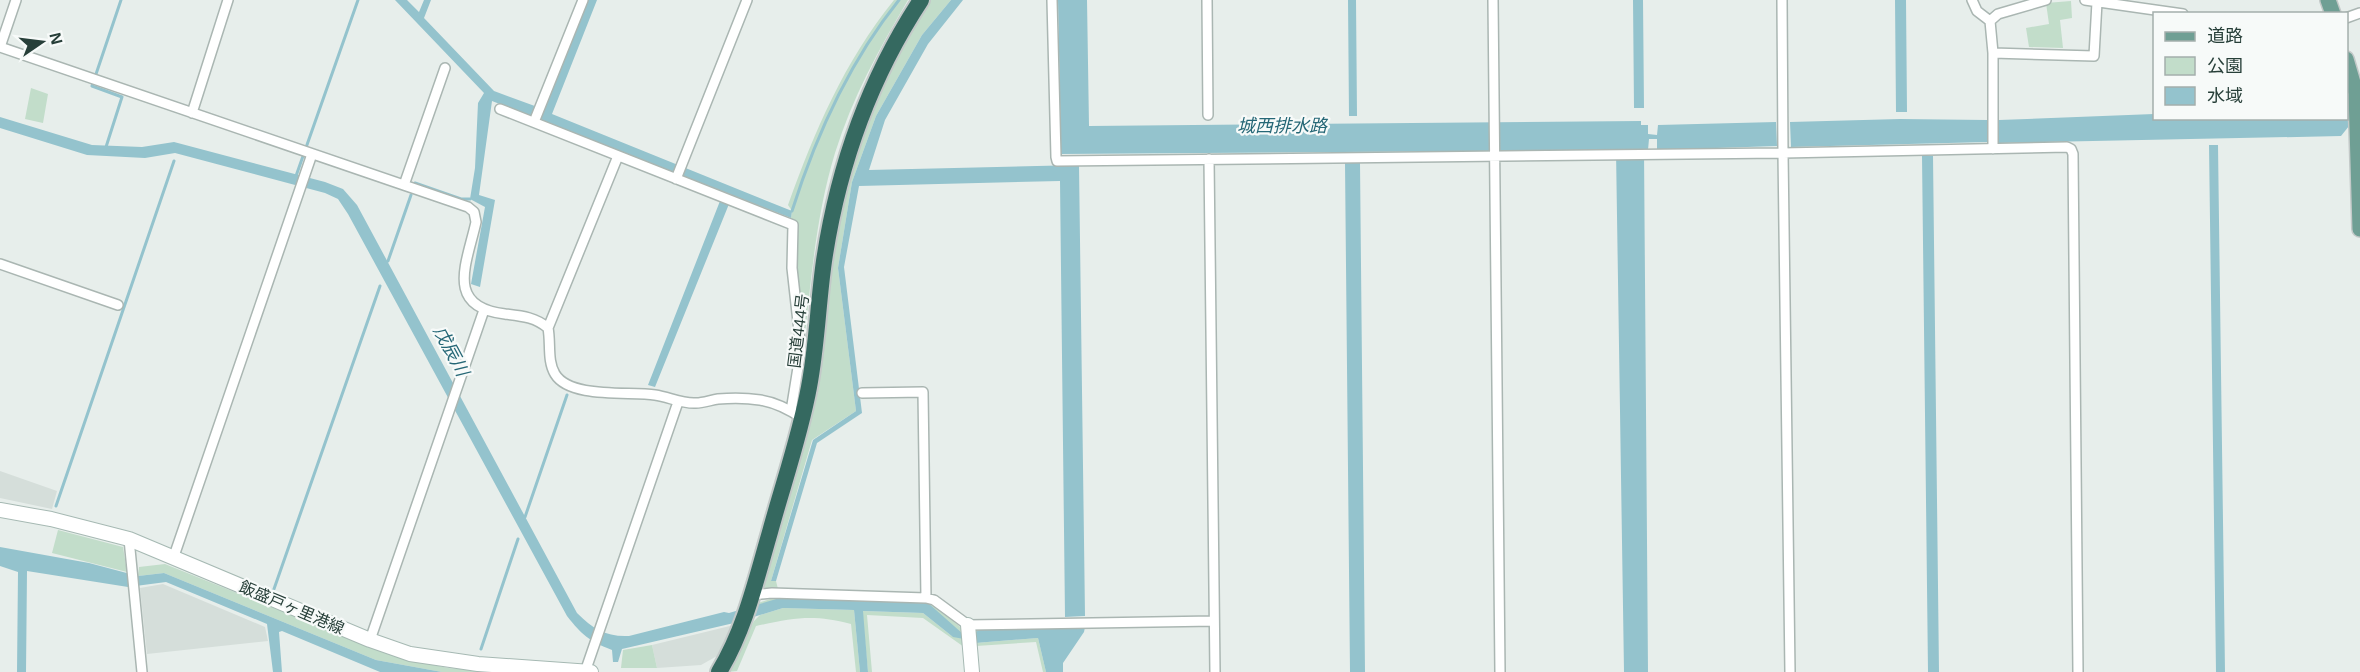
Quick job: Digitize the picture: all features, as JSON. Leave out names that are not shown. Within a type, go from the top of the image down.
[{"type":"highway","name":"国道444号","points":[[719,672],[740,633],[752,595],[817,336],[833,209],[850,144],[877,75],[921,0]]},
{"type":"main road","points":[[2348,64],[2358,92],[2360,229]]},
{"type":"main road","name":"飯盛戸ヶ里港線","points":[[0,510],[51,519],[129,539],[370,640],[411,654],[436,659],[591,672]]},
{"type":"main road","points":[[968,625],[972,672]]},
{"type":"street","points":[[16,0],[0,47],[468,207],[474,212],[476,222],[463,282],[466,296],[473,304],[484,310],[529,316],[548,328]]},
{"type":"street","points":[[192,113],[228,0]]},
{"type":"street","points":[[534,122],[583,0]]},
{"type":"street","points":[[676,179],[747,0]]},
{"type":"street","points":[[1053,0],[1056,157],[1058,160],[1494,154],[1648,156],[2067,147],[2071,149],[2073,154],[2078,672]]},
{"type":"street","points":[[1207,0],[1208,115]]},
{"type":"street","points":[[1493,0],[1500,672]]},
{"type":"street","points":[[1782,0],[1790,672]]},
{"type":"street","points":[[1972,0],[1977,11],[1990,21],[1993,53],[1993,149]]},
{"type":"street","points":[[1990,21],[1998,14],[2046,0]]},
{"type":"street","points":[[2085,0],[2168,12]]},
{"type":"street","points":[[1993,53],[2094,56],[2097,2]]},
{"type":"street","points":[[404,185],[445,68]]},
{"type":"street","points":[[500,109],[793,225],[792,268],[801,349],[796,414],[760,400],[719,399],[695,403],[678,402],[656,395],[576,388],[562,382],[554,373],[548,328],[618,156]]},
{"type":"street","points":[[174,556],[306,172],[308,152]]},
{"type":"street","points":[[1209,159],[1215,672]]},
{"type":"street","points":[[0,264],[117,306]]},
{"type":"street","points":[[370,640],[484,310]]},
{"type":"street","points":[[862,393],[923,392],[926,598]]},
{"type":"street","points":[[585,672],[678,402]]},
{"type":"street","points":[[129,539],[142,672]]},
{"type":"street","points":[[752,595],[926,598],[934,600],[968,625],[1214,621]]},
{"type":"shaded area","points":[[0,471],[57,491],[52,509],[0,498]]},
{"type":"shaded area","points":[[163,584],[265,627],[268,641],[147,654],[140,588]]},
{"type":"shaded area","points":[[734,625],[717,656],[701,665],[657,668],[652,645]]},
{"type":"green space","points":[[894,0],[908,0],[858,93],[828,176],[815,248],[804,344],[796,272],[797,224],[791,218],[792,211],[788,205],[832,98],[860,48]]},
{"type":"green space","points":[[929,0],[951,0],[922,35],[876,116],[852,182],[838,268],[856,411],[812,440],[771,581],[776,581],[778,589],[759,590],[855,149],[887,72],[906,35]]},
{"type":"green space","points":[[2071,1],[2072,18],[2060,20],[2063,48],[2029,47],[2026,28],[2049,24],[2046,3]]},
{"type":"green space","points":[[31,88],[48,94],[43,123],[25,119]]},
{"type":"green space","points":[[58,530],[123,547],[127,572],[52,553]]},
{"type":"green space","points":[[165,564],[393,656],[448,668],[505,672],[442,672],[376,660],[164,573],[138,576],[139,567]]},
{"type":"green space","points":[[782,595],[929,601],[965,631],[964,647],[923,618],[867,615],[872,672],[868,672],[862,611],[923,613],[953,637],[927,602],[757,606],[758,603]]},
{"type":"green space","points":[[783,608],[854,610],[860,672],[856,672],[851,624],[814,618],[793,619],[756,626],[737,671],[727,672],[754,621],[760,615]]},
{"type":"green space","points":[[1085,625],[975,643],[972,628]]},
{"type":"green space","points":[[1038,638],[1046,672],[1043,672],[1036,642],[976,646],[975,643]]},
{"type":"green space","points":[[652,645],[657,668],[621,668],[623,650]]},
{"type":"water","points":[[395,0],[407,0],[419,12],[424,0],[431,0],[424,18],[494,91],[543,109],[587,0],[597,0],[552,114],[792,211],[791,218],[492,101],[479,195],[495,200],[480,287],[471,284],[485,207],[470,199],[475,168],[478,103],[484,93]]},
{"type":"water","points":[[951,0],[963,0],[928,44],[885,120],[869,170],[1079,165],[1085,616],[1065,617],[1060,181],[859,186],[844,267],[862,413],[817,443],[776,581],[771,581],[813,440],[856,411],[838,268],[852,182],[876,116],[922,35]]},
{"type":"water","name":"城西排水路","points":[[1058,0],[1087,0],[1089,126],[1641,121],[1641,125],[1648,125],[1648,134],[1657,135],[1658,125],[1776,122],[1777,146],[1657,150],[1657,139],[1649,139],[1648,150],[1644,150],[1648,672],[1624,672],[1616,150],[1061,154]]},
{"type":"water","points":[[1348,0],[1356,0],[1357,116],[1349,116]]},
{"type":"water","points":[[1633,0],[1643,0],[1644,108],[1634,108]]},
{"type":"water","points":[[1895,0],[1906,0],[1907,112],[1896,112]]},
{"type":"water","points":[[2153,114],[2153,120],[2348,120],[2349,126],[2341,136],[1999,143],[1999,120]]},
{"type":"water","points":[[0,117],[92,145],[142,147],[174,142],[325,182],[343,189],[357,205],[577,613],[600,631],[629,636],[724,612],[729,613],[783,597],[927,602],[963,634],[964,639],[953,637],[923,613],[863,611],[868,672],[860,672],[854,610],[783,608],[734,623],[622,649],[618,662],[613,662],[612,650],[586,637],[567,616],[338,199],[325,193],[175,153],[145,158],[87,155],[0,128]]},
{"type":"water","points":[[1900,119],[1987,120],[1987,142],[1791,147],[1790,122]]},
{"type":"water","points":[[2209,145],[2218,145],[2225,672],[2216,672]]},
{"type":"water","points":[[1922,156],[1933,156],[1939,672],[1928,672]]},
{"type":"water","points":[[1345,163],[1360,163],[1365,672],[1350,672]]},
{"type":"water","points":[[720,201],[729,204],[655,387],[648,385]]},
{"type":"water","points":[[0,547],[89,563],[138,576],[164,573],[376,660],[442,672],[380,672],[282,631],[279,632],[282,672],[273,672],[267,624],[166,582],[128,587],[27,571],[26,672],[17,672],[18,572],[0,566]]},
{"type":"water","points":[[1085,627],[1063,663],[1063,672],[1046,672],[1038,638],[975,643],[973,633],[980,630]]},
{"type":"waterway","points":[[106,147],[122,97],[92,86],[121,0]]},
{"type":"waterway","points":[[296,176],[358,0]]},
{"type":"waterway","points":[[792,211],[823,127],[836,100],[865,48],[899,0]]},
{"type":"waterway","points":[[56,506],[174,161]]},
{"type":"waterway","points":[[415,183],[461,199],[470,199]]},
{"type":"waterway","points":[[388,261],[411,195]]},
{"type":"waterway","points":[[274,589],[380,286]]},
{"type":"waterway","points":[[525,517],[567,395]]},
{"type":"waterway","points":[[481,649],[518,539]]},
{"type":"water label","name":"戊辰川","points":[[451,351]]}]
